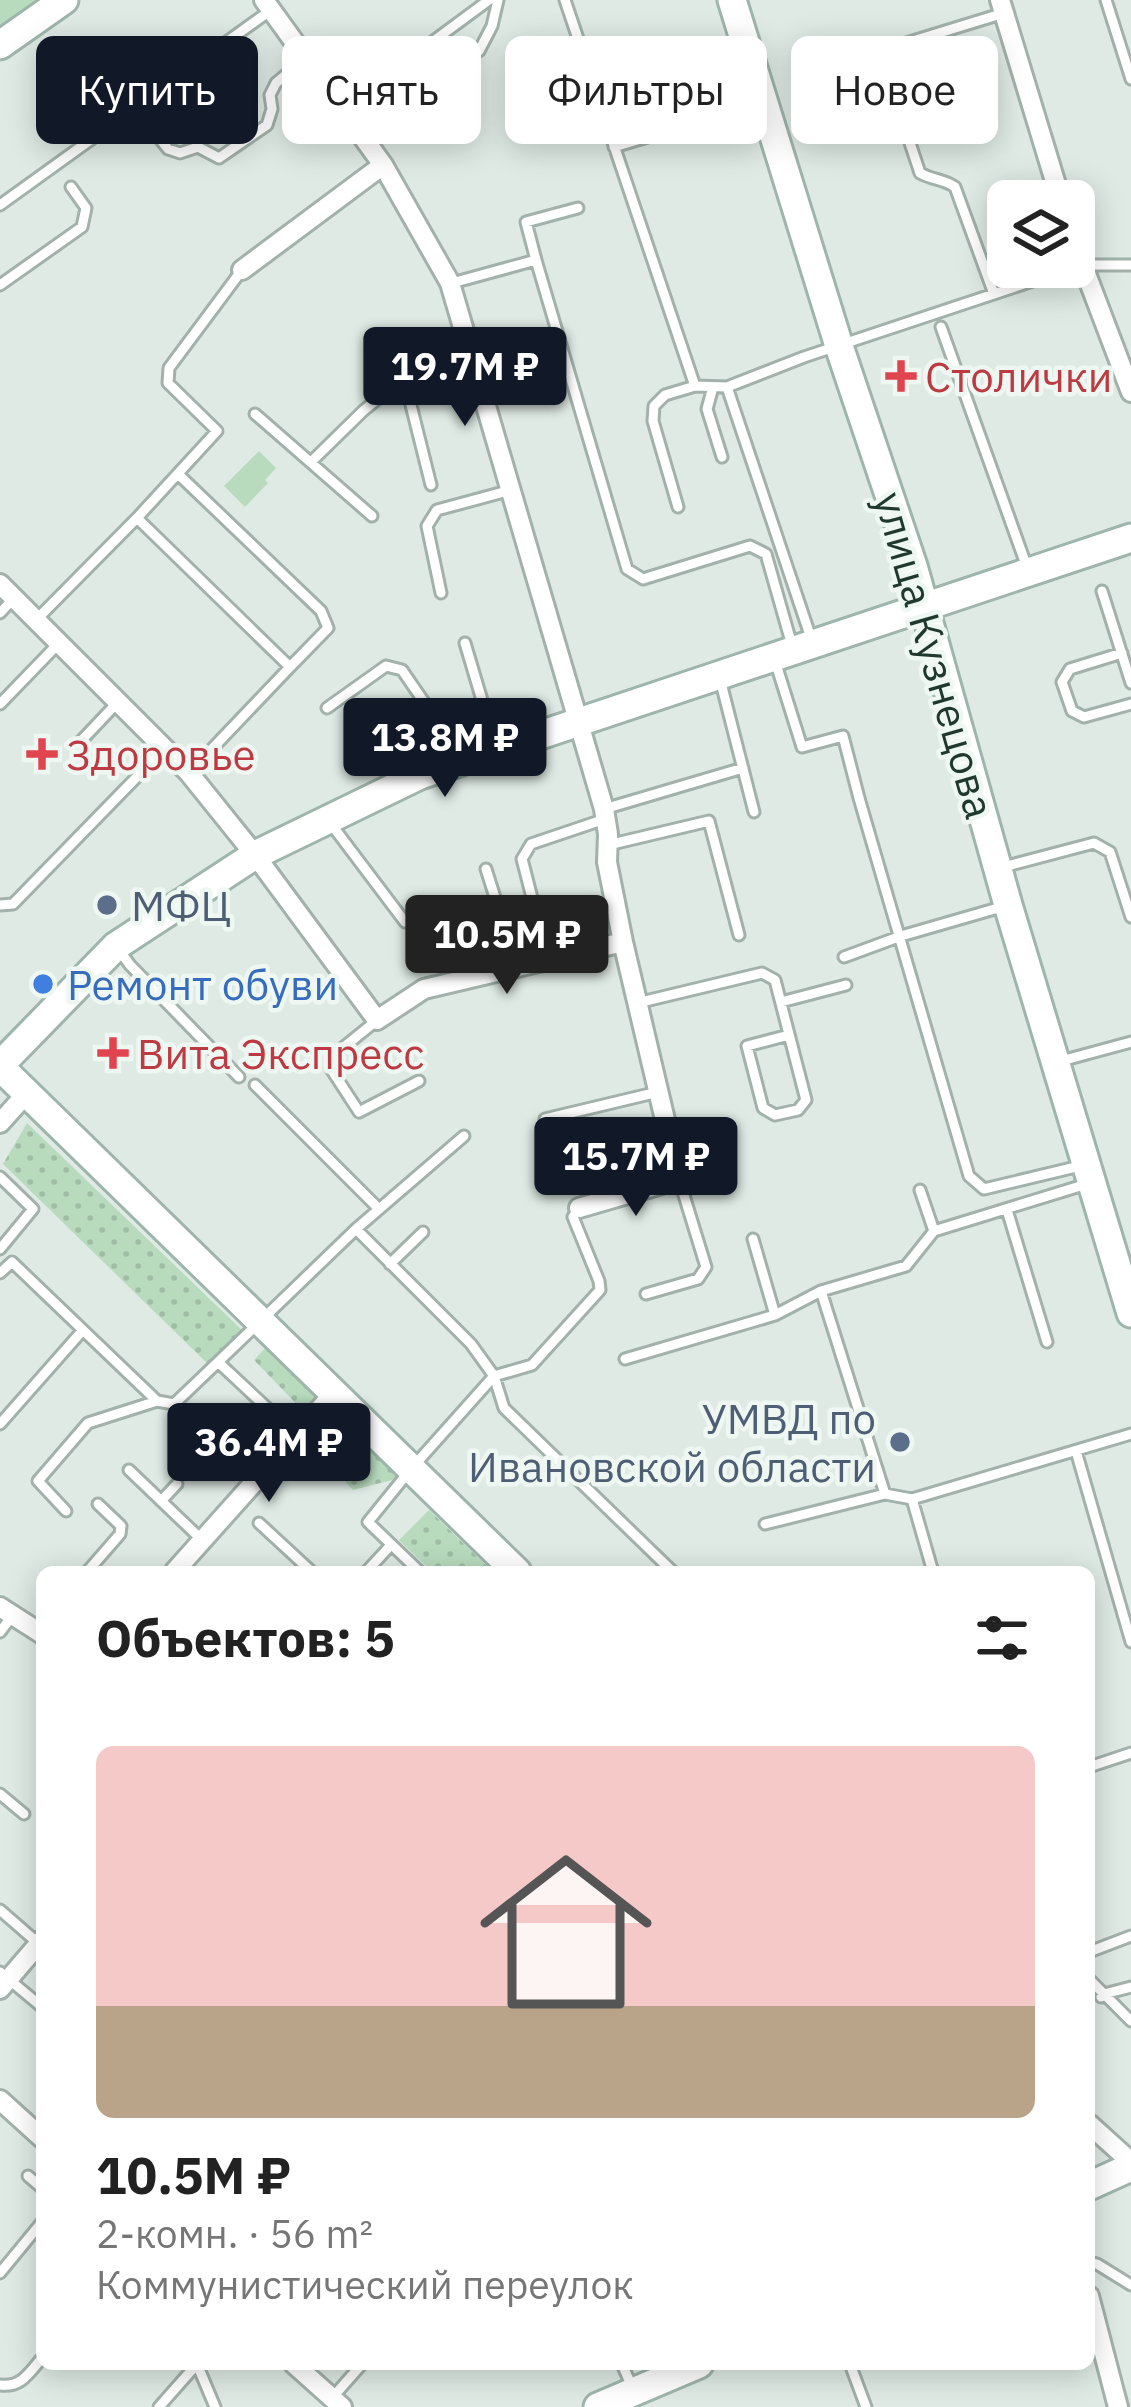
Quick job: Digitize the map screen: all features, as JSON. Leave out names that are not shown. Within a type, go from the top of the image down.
[{"type":"street","points":[[0,45],[64,0]]},
{"type":"street","name":"улица Кузнецова","points":[[732,0],[743,36]]},
{"type":"street","points":[[268,5],[290,36]]},
{"type":"street","points":[[1002,7],[1055,180]]},
{"type":"street","name":"улица Кузнецова","points":[[767,113],[924,605],[1008,905],[1130,1306]]},
{"type":"street","points":[[368,144],[450,284],[605,814],[607,862],[622,942],[679,1179],[579,1208]]},
{"type":"street","points":[[242,270],[383,165]]},
{"type":"street","points":[[1090,288],[1131,392]]},
{"type":"street","points":[[512,1566],[0,1066],[116,946],[255,855],[420,776],[1131,538]]},
{"type":"street","points":[[5,598],[36,620],[189,773],[377,1020],[424,989],[622,942]]},
{"type":"street","points":[[0,1123],[27,1094]]},
{"type":"street","points":[[179,1566],[334,1393]]},
{"type":"street","points":[[6,1611],[36,1627]]},
{"type":"street","points":[[3,1980],[36,1946]]},
{"type":"street","points":[[0,2100],[36,2133]]},
{"type":"street","points":[[1095,2130],[1131,2164],[1095,2183]]},
{"type":"street","points":[[1095,2344],[1118,2406]]},
{"type":"street","points":[[301,2370],[337,2402]]},
{"type":"street","points":[[601,2406],[685,2370]]},
{"type":"lane","points":[[442,36],[494,0]]},
{"type":"lane","points":[[481,47],[492,26],[494,0]]},
{"type":"lane","points":[[565,0],[695,386]]},
{"type":"lane","points":[[1106,0],[1131,80]]},
{"type":"lane","points":[[228,36],[268,5]]},
{"type":"lane","points":[[994,294],[955,187],[920,173],[883,62],[890,48],[1002,7]]},
{"type":"lane","points":[[258,130],[267,124],[272,109],[269,95],[282,77]]},
{"type":"lane","points":[[0,205],[85,144]]},
{"type":"lane","points":[[164,144],[180,153],[198,147],[219,158],[239,144]]},
{"type":"lane","points":[[614,147],[624,144]]},
{"type":"lane","points":[[0,285],[82,227],[86,208],[71,187]]},
{"type":"lane","points":[[578,208],[526,222],[627,569],[643,580],[750,546],[766,554],[793,649]]},
{"type":"lane","points":[[450,284],[536,260]]},
{"type":"lane","points":[[1095,265],[1131,265]]},
{"type":"lane","points":[[36,620],[217,431],[168,383],[169,368],[242,270]]},
{"type":"lane","points":[[678,507],[653,422],[654,406],[664,394],[695,386],[727,388],[1012,288]]},
{"type":"lane","points":[[941,326],[1028,572]]},
{"type":"lane","points":[[311,462],[362,411],[428,357],[468,345]]},
{"type":"lane","points":[[404,377],[431,485]]},
{"type":"lane","points":[[713,387],[707,409],[722,457]]},
{"type":"lane","points":[[727,388],[793,649],[802,747],[843,736],[969,1176],[984,1189],[1089,1173]]},
{"type":"lane","points":[[255,415],[372,516]]},
{"type":"lane","points":[[178,474],[321,611],[328,628],[189,773]]},
{"type":"lane","points":[[441,593],[427,526],[437,510],[511,490]]},
{"type":"lane","points":[[137,518],[290,667]]},
{"type":"lane","points":[[1102,591],[1131,683]]},
{"type":"lane","points":[[0,704],[59,643]]},
{"type":"lane","points":[[465,643],[497,749]]},
{"type":"lane","points":[[1122,653],[1070,669],[1062,682],[1072,711],[1084,717],[1131,704]]},
{"type":"lane","points":[[327,708],[386,666],[402,670],[464,760]]},
{"type":"lane","points":[[719,674],[754,812]]},
{"type":"lane","points":[[81,740],[118,702]]},
{"type":"lane","points":[[0,905],[14,904],[165,748]]},
{"type":"lane","points":[[538,921],[522,859],[531,844],[742,768]]},
{"type":"lane","points":[[327,820],[405,922]]},
{"type":"lane","points":[[608,845],[709,821],[739,935]]},
{"type":"lane","points":[[998,868],[1094,843],[1110,852],[1131,917]]},
{"type":"lane","points":[[486,869],[517,967]]},
{"type":"lane","points":[[844,957],[1008,905]]},
{"type":"lane","points":[[116,946],[239,1077]]},
{"type":"lane","points":[[637,1003],[762,973],[775,980],[806,1100],[799,1110],[775,1115],[763,1108],[747,1046],[789,1035]]},
{"type":"lane","points":[[781,1001],[846,985]]},
{"type":"lane","points":[[377,1020],[334,1055],[332,1069],[359,1112],[418,1081]]},
{"type":"lane","points":[[1056,1063],[1131,1042]]},
{"type":"lane","points":[[255,1084],[379,1209]]},
{"type":"lane","points":[[545,1119],[658,1092]]},
{"type":"lane","points":[[66,1510],[38,1481],[88,1423],[157,1401],[174,1404],[356,1228],[464,1136]]},
{"type":"lane","points":[[625,1359],[775,1315],[821,1291],[905,1266],[934,1231],[1007,1210],[1089,1173]]},
{"type":"lane","points":[[0,1177],[33,1209],[0,1250]]},
{"type":"lane","points":[[646,1294],[698,1279],[706,1267],[679,1179]]},
{"type":"lane","points":[[920,1190],[934,1231]]},
{"type":"lane","points":[[414,1566],[368,1522],[494,1376],[532,1366],[600,1290],[573,1217],[579,1208]]},
{"type":"lane","points":[[1007,1210],[1047,1342]]},
{"type":"lane","points":[[356,1228],[471,1344],[494,1376],[504,1408],[667,1566]]},
{"type":"lane","points":[[390,1264],[423,1232]]},
{"type":"lane","points":[[753,1239],[775,1315]]},
{"type":"lane","points":[[0,1273],[12,1262],[157,1401]]},
{"type":"lane","points":[[821,1291],[885,1494]]},
{"type":"lane","points":[[0,1424],[83,1330]]},
{"type":"lane","points":[[218,1362],[296,1435]]},
{"type":"lane","points":[[766,1524],[885,1494],[912,1499],[1131,1434]]},
{"type":"lane","points":[[1076,1450],[1131,1642]]},
{"type":"lane","points":[[129,1470],[202,1540]]},
{"type":"lane","points":[[161,1501],[177,1484]]},
{"type":"lane","points":[[912,1499],[931,1566]]},
{"type":"lane","points":[[92,1566],[120,1534],[121,1526],[98,1504]]},
{"type":"lane","points":[[259,1522],[306,1566]]},
{"type":"lane","points":[[371,1566],[391,1544]]},
{"type":"lane","points":[[659,1566],[663,1562]]},
{"type":"lane","points":[[0,1632],[6,1611]]},
{"type":"lane","points":[[1095,1765],[1131,1753]]},
{"type":"lane","points":[[0,1794],[24,1814]]},
{"type":"lane","points":[[0,1910],[36,1939]]},
{"type":"lane","points":[[1095,1950],[1131,1936]]},
{"type":"lane","points":[[3,1980],[36,2003]]},
{"type":"lane","points":[[1095,1987],[1131,2021]]},
{"type":"lane","points":[[1102,1996],[1131,1987]]},
{"type":"lane","points":[[28,2176],[36,2183]]},
{"type":"lane","points":[[0,2273],[36,2229]]},
{"type":"lane","points":[[1095,2264],[1131,2285]]},
{"type":"lane","points":[[0,2385],[21,2382],[36,2365]]},
{"type":"lane","points":[[159,2407],[192,2370]]},
{"type":"lane","points":[[199,2370],[214,2407]]},
{"type":"lane","points":[[337,2402],[358,2370]]},
{"type":"lane","points":[[625,2370],[634,2392]]},
{"type":"lane","points":[[852,2370],[866,2407]]},
{"type":"lane","points":[[1118,2406],[1131,2402]]},
{"type":"green space","points":[[0,0],[68,0],[0,48]]},
{"type":"green space","points":[[259,451],[276,468],[245,507],[224,486]]},
{"type":"green space","points":[[27,1123],[243,1331],[212,1368],[3,1164]]},
{"type":"green space","points":[[268,1345],[327,1405],[312,1420],[254,1360]]},
{"type":"green space","points":[[345,1419],[400,1478],[353,1490],[316,1451]]},
{"type":"green space","points":[[429,1510],[487,1566],[426,1566],[399,1540]]},
{"type":"place","name":"Столички","points":[[901,376]]},
{"type":"place","name":"Здоровье","points":[[42,754]]},
{"type":"place","name":"МФЦ","points":[[107,905]]},
{"type":"place","name":"Ремонт обуви","points":[[43,984]]},
{"type":"place","name":"Вита Экспресс","points":[[113,1053]]},
{"type":"place","name":"УМВД по Ивановской области","points":[[900,1442]]}]
